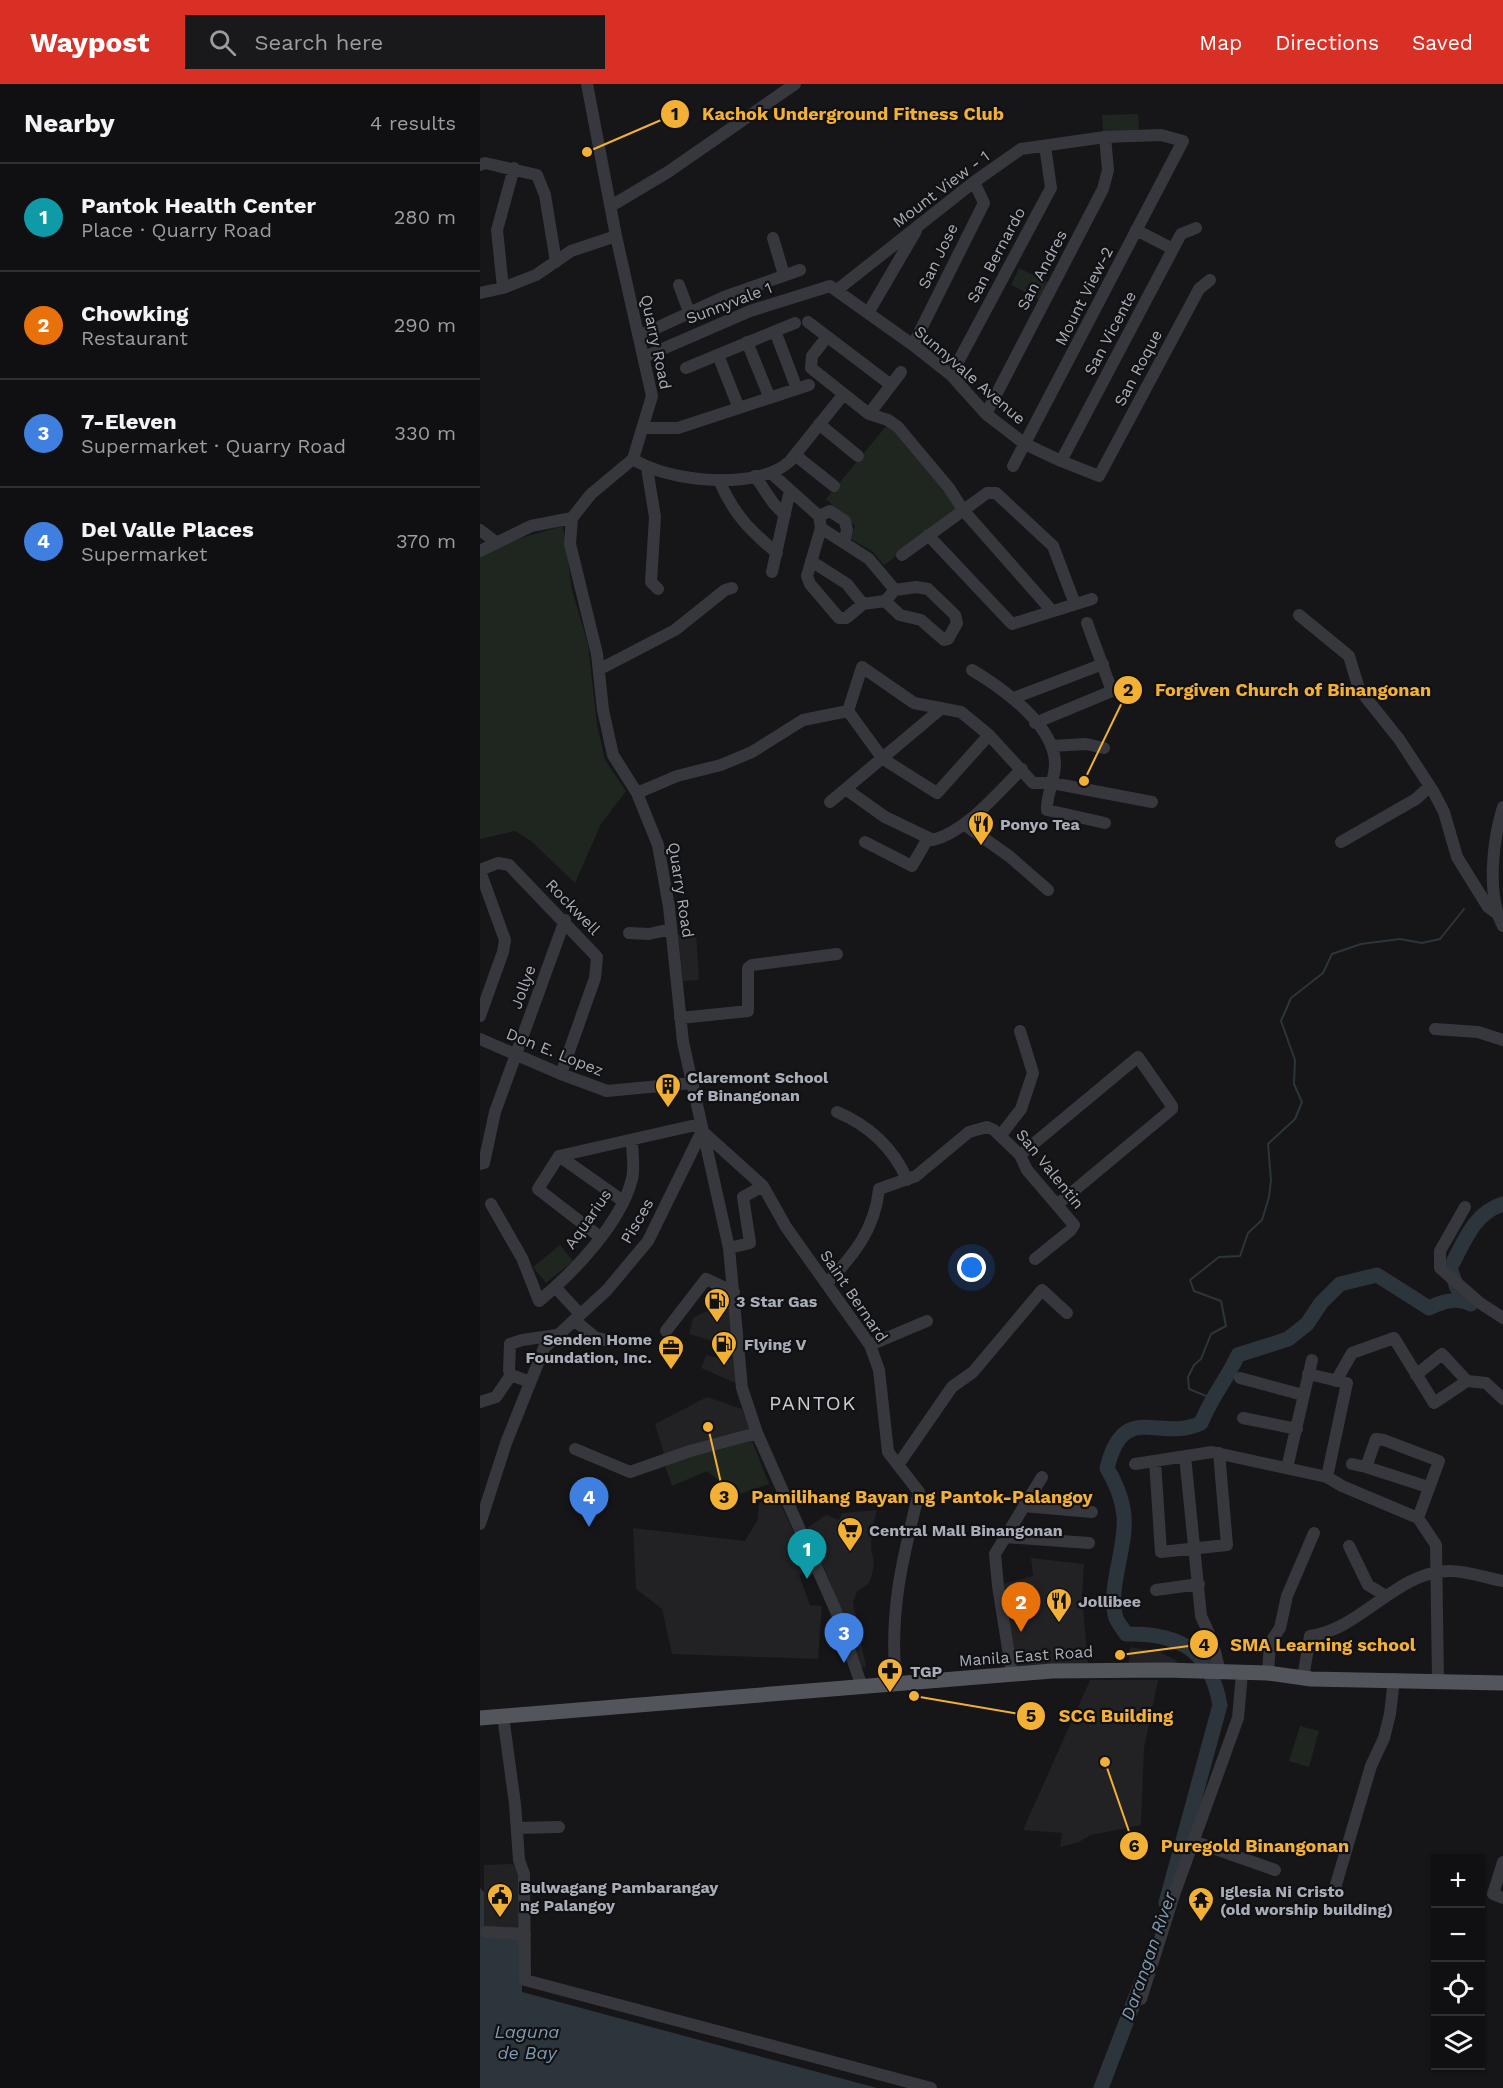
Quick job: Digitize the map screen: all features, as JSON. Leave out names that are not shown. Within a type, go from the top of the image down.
[{"type":"main road","name":"Manila East Road","points":[[480,1718],[1012,1674],[1114,1669],[1268,1673],[1303,1678],[1503,1683]]},
{"type":"street","name":"Quarry Road","points":[[587,84],[616,236],[652,396],[633,459]]},
{"type":"street","points":[[611,206],[668,172],[795,84]]},
{"type":"street","name":"Mount View - 1","points":[[832,288],[1021,149],[1105,137],[1161,135],[1183,141]]},
{"type":"street","name":"San Andres","points":[[986,414],[1103,189],[1108,170],[1105,137]]},
{"type":"street","name":"Mount View-2","points":[[1013,466],[1183,141]]},
{"type":"street","name":"San Bernardo","points":[[951,375],[1051,188],[1045,146]]},
{"type":"street","points":[[480,165],[485,163],[514,168],[537,175],[542,185],[556,262]]},
{"type":"street","points":[[503,288],[497,230],[514,168]]},
{"type":"street","name":"San Jose","points":[[913,345],[984,202],[974,182]]},
{"type":"street","points":[[868,313],[920,225]]},
{"type":"street","name":"San Vicente","points":[[1060,461],[1173,249],[1182,234],[1196,228]]},
{"type":"street","points":[[1136,230],[1173,249]]},
{"type":"street","points":[[480,293],[503,288],[547,270],[571,251],[616,236]]},
{"type":"street","points":[[773,238],[784,275]]},
{"type":"street","points":[[639,336],[689,312],[801,270]]},
{"type":"street","name":"San Roque","points":[[1099,476],[1199,289],[1210,280]]},
{"type":"street","points":[[680,285],[689,312]]},
{"type":"street","name":"Sunnyvale Avenue","points":[[832,288],[951,375],[986,414],[1025,444],[1099,476]]},
{"type":"street","name":"Sunnyvale 1","points":[[644,357],[750,311],[832,288]]},
{"type":"street","points":[[808,322],[891,385]]},
{"type":"street","points":[[686,368],[795,323]]},
{"type":"street","points":[[643,428],[678,428],[738,406],[803,387],[775,331]]},
{"type":"street","points":[[827,338],[810,363],[816,373],[869,414],[888,420],[898,427],[949,488],[963,510],[1052,611]]},
{"type":"street","points":[[747,342],[769,396]]},
{"type":"street","points":[[718,355],[738,406]]},
{"type":"street","points":[[869,414],[901,372]]},
{"type":"street","points":[[480,551],[531,526],[572,518],[591,494],[633,459],[647,468],[684,479],[719,480],[771,473],[783,468],[843,395]]},
{"type":"street","points":[[819,424],[858,456]]},
{"type":"street","points":[[795,455],[834,486]]},
{"type":"street","points":[[647,468],[655,517],[651,582],[658,588]]},
{"type":"street","points":[[771,473],[844,543],[874,563],[895,590]]},
{"type":"street","points":[[754,476],[785,515]]},
{"type":"street","points":[[719,480],[730,505],[742,520],[777,553]]},
{"type":"street","points":[[772,572],[790,490]]},
{"type":"street","points":[[902,555],[987,493],[996,493],[1053,546],[1075,604]]},
{"type":"street","points":[[844,543],[847,530],[845,521],[830,511],[820,522],[807,576],[810,584],[839,618],[846,618],[863,604],[885,601],[895,590],[916,586],[928,589],[956,617],[957,623],[948,639],[941,640],[917,617],[900,615],[885,601]]},
{"type":"street","name":"Quarry Road","points":[[572,518],[570,544],[600,669],[605,720],[614,754],[637,793],[658,845],[671,929],[680,1018],[691,1083],[729,1248],[741,1379],[757,1433],[830,1596],[862,1687]]},
{"type":"street","points":[[480,530],[496,543]]},
{"type":"street","points":[[928,535],[1014,625],[1092,599]]},
{"type":"street","points":[[811,561],[847,584],[863,604]]},
{"type":"street","points":[[600,669],[675,630],[725,590],[732,588]]},
{"type":"street","points":[[1299,615],[1349,656],[1359,689],[1399,739],[1430,786],[1443,809],[1457,857],[1488,907],[1496,913],[1503,926]]},
{"type":"street","points":[[1035,723],[1112,691],[1087,623]]},
{"type":"street","points":[[1014,698],[1102,664]]},
{"type":"street","points":[[848,711],[862,667],[914,703],[961,712],[989,735],[1033,783],[1052,783],[1152,802]]},
{"type":"street","points":[[972,670],[1014,698],[1051,746],[1055,764],[1046,807],[1049,812],[1105,823]]},
{"type":"street","points":[[830,802],[942,708]]},
{"type":"street","points":[[848,711],[883,759],[937,793],[989,735]]},
{"type":"street","points":[[637,793],[677,776],[721,765],[752,752],[803,720],[848,711]]},
{"type":"street","points":[[1051,746],[1086,744],[1104,748]]},
{"type":"street","points":[[847,790],[885,817],[927,840],[952,834],[965,825],[1022,770]]},
{"type":"street","points":[[1341,842],[1416,799],[1430,786]]},
{"type":"street","points":[[1496,913],[1494,835],[1503,807]]},
{"type":"street","points":[[965,825],[1009,856],[1048,890]]},
{"type":"street","points":[[866,842],[912,866],[927,840]]},
{"type":"street","name":"Rockwell","points":[[480,871],[498,863],[509,865],[565,920],[597,957],[598,963],[561,1074]]},
{"type":"street","points":[[480,871],[505,940],[503,952],[480,1016]]},
{"type":"street","name":"Jollye","points":[[480,1164],[484,1163],[495,1112],[565,920]]},
{"type":"street","points":[[629,933],[649,934],[671,929]]},
{"type":"street","points":[[680,1018],[748,1011],[748,968],[752,965],[837,954]]},
{"type":"street","points":[[1435,1029],[1478,1032],[1503,1040]]},
{"type":"street","points":[[1001,1135],[1021,1109],[1033,1073],[1020,1030]]},
{"type":"street","name":"Don E. Lopez","points":[[480,1039],[607,1091],[691,1083]]},
{"type":"street","points":[[1020,1155],[1138,1057],[1172,1109],[1058,1204]]},
{"type":"street","points":[[837,1112],[860,1122],[882,1141],[902,1166],[907,1180]]},
{"type":"street","points":[[600,1237],[538,1189],[559,1156],[701,1127]]},
{"type":"street","name":"Saint Bernard","points":[[701,1127],[762,1186],[788,1230],[870,1345],[879,1370],[888,1452],[920,1492],[901,1559],[894,1607],[893,1655],[896,1684]]},
{"type":"street","name":"Pisces","points":[[480,1524],[506,1443],[544,1348],[607,1290],[648,1241],[701,1127]]},
{"type":"street","name":"San Valentin","points":[[827,1284],[867,1233],[875,1215],[879,1189],[916,1176],[969,1132],[987,1127],[1001,1135],[1020,1155],[1027,1170],[1074,1225],[1035,1259]]},
{"type":"street","name":"Aquarius","points":[[491,1204],[522,1258],[539,1301],[555,1287],[600,1237],[623,1201],[633,1176],[632,1141]]},
{"type":"street","points":[[559,1156],[623,1201]]},
{"type":"street","points":[[729,1248],[750,1243],[743,1197],[762,1186]]},
{"type":"street","points":[[1465,1207],[1440,1251],[1440,1268],[1459,1286],[1503,1318]]},
{"type":"street","points":[[666,1330],[706,1279],[734,1292]]},
{"type":"street","points":[[555,1287],[596,1338],[612,1341]]},
{"type":"street","points":[[898,1465],[952,1387],[974,1372],[1041,1290],[1067,1312]]},
{"type":"street","points":[[870,1345],[927,1321]]},
{"type":"street","points":[[511,1375],[509,1371],[512,1342],[557,1335]]},
{"type":"street","points":[[1336,1381],[1352,1353],[1394,1338],[1434,1403],[1467,1381],[1486,1383],[1503,1399]]},
{"type":"street","points":[[1416,1375],[1442,1354],[1467,1381]]},
{"type":"street","points":[[1287,1468],[1312,1360]]},
{"type":"street","points":[[1308,1374],[1347,1383],[1327,1477]]},
{"type":"street","points":[[511,1375],[530,1382]]},
{"type":"street","points":[[480,1402],[496,1397],[511,1375]]},
{"type":"street","points":[[1240,1378],[1303,1395]]},
{"type":"street","points":[[1243,1418],[1297,1429]]},
{"type":"street","points":[[575,1449],[630,1472],[690,1450],[757,1433]]},
{"type":"street","points":[[1366,1467],[1376,1439],[1439,1461],[1418,1518]]},
{"type":"street","points":[[1135,1464],[1212,1452],[1219,1453],[1327,1477],[1342,1486],[1418,1518],[1436,1545],[1438,1681]]},
{"type":"street","points":[[1155,1461],[1161,1552],[1196,1550],[1227,1545],[1219,1453]]},
{"type":"street","points":[[1185,1456],[1201,1616],[1212,1640],[1219,1672]]},
{"type":"street","points":[[1352,1464],[1428,1487]]},
{"type":"street","points":[[1012,1674],[995,1554],[1042,1477]]},
{"type":"street","points":[[1023,1506],[1092,1512]]},
{"type":"street","points":[[1268,1673],[1270,1643],[1280,1628],[1287,1596],[1314,1533]]},
{"type":"street","points":[[1005,1537],[1089,1543]]},
{"type":"street","points":[[1349,1546],[1368,1586],[1386,1596]]},
{"type":"street","points":[[1303,1678],[1310,1636],[1335,1631],[1386,1596],[1412,1582],[1448,1570],[1503,1581]]},
{"type":"street","points":[[1156,1590],[1199,1584]]},
{"type":"street","points":[[1141,1999],[1193,1841],[1238,1718],[1242,1673]]},
{"type":"street","points":[[1335,1888],[1371,1766],[1384,1738],[1390,1714],[1394,1679]]},
{"type":"street","points":[[503,1716],[519,1860],[524,1874],[525,1980],[931,2088]]},
{"type":"street","points":[[517,1828],[559,1827]]},
{"type":"street","points":[[1193,1841],[1275,1870]]},
{"type":"street","points":[[1503,1862],[1493,1894],[1503,1898]]},
{"type":"street","points":[[486,1932],[525,1934]]},
{"type":"shaded area","points":[[1138,114],[1139,132],[1103,134],[1102,115]]},
{"type":"shaded area","points":[[1019,268],[1053,285],[1044,302],[1011,285]]},
{"type":"shaded area","points":[[887,425],[895,431],[945,492],[957,512],[884,565],[873,552],[851,539],[855,526],[826,499]]},
{"type":"shaded area","points":[[563,526],[572,590],[588,644],[597,725],[605,760],[626,791],[601,824],[575,883],[531,841],[515,831],[480,839],[480,555],[524,537]]},
{"type":"shaded area","points":[[696,933],[699,980],[683,981],[678,935]]},
{"type":"shaded area","points":[[560,1245],[573,1261],[546,1283],[533,1267]]},
{"type":"shaded area","name":"3 Star Gas","points":[[729,1300],[736,1383],[701,1368],[706,1355],[717,1358],[722,1344],[689,1334],[693,1318]]},
{"type":"shaded area","points":[[707,1397],[742,1409],[750,1429],[664,1454],[655,1424]]},
{"type":"shaded area","points":[[751,1438],[769,1484],[737,1495],[707,1471],[672,1486],[664,1463]]},
{"type":"shaded area","points":[[777,1496],[811,1570],[799,1575],[810,1605],[822,1606],[818,1659],[672,1654],[662,1609],[636,1589],[633,1528],[745,1541],[758,1519],[759,1503]]},
{"type":"shaded area","points":[[877,1510],[872,1529],[871,1548],[874,1563],[872,1575],[869,1583],[857,1592],[853,1602],[866,1667],[861,1667],[830,1582],[807,1528],[826,1515],[839,1520],[842,1513]]},
{"type":"shaded area","points":[[1031,1558],[1084,1564],[1082,1596],[1088,1663],[1015,1668],[999,1585],[1033,1576]]},
{"type":"shaded area","points":[[1130,1647],[1160,1652],[1177,1661],[1175,1667],[1129,1665]]},
{"type":"shaded area","points":[[1090,1680],[1158,1680],[1144,1748],[1141,1825],[1091,1835],[1079,1842],[1060,1847],[1062,1833],[1023,1830]]},
{"type":"shaded area","points":[[1300,1726],[1319,1731],[1309,1767],[1289,1761]]},
{"type":"shaded area","points":[[512,1864],[519,1870],[521,1939],[484,1937],[484,1865]]},
{"type":"water","name":"Laguna de Bay","points":[[480,1888],[484,1892],[484,1937],[521,1939],[522,1992],[877,2088],[480,2088]]},
{"type":"waterway","points":[[1211,1398],[1189,1389],[1188,1377],[1194,1365],[1201,1359],[1211,1334],[1226,1326],[1221,1301],[1194,1291],[1190,1280],[1219,1257],[1240,1256],[1248,1233],[1262,1220],[1271,1180],[1268,1144],[1295,1119],[1302,1102],[1294,1084],[1295,1060],[1281,1021],[1291,998],[1323,973],[1332,954],[1361,944],[1400,939],[1422,943],[1440,939],[1464,909]]},
{"type":"waterway","name":"Darangan River","points":[[1457,1288],[1450,1268],[1465,1239],[1484,1214],[1503,1204]]},
{"type":"waterway","name":"Darangan River","points":[[1166,1903],[1220,1705],[1209,1671],[1189,1648],[1162,1637],[1126,1634],[1116,1618],[1115,1581],[1123,1541],[1124,1516],[1116,1485],[1107,1468],[1114,1447],[1123,1435],[1133,1429],[1186,1428],[1201,1423],[1238,1355],[1288,1339],[1307,1324],[1321,1303],[1340,1284],[1377,1275],[1429,1308],[1450,1301],[1471,1304]]},
{"type":"waterway","name":"Darangan River","points":[[1101,2088],[1142,1981]]},
{"type":"place","name":"Kachok Underground Fitness Club","points":[[587,152]]},
{"type":"place","name":"Forgiven Church of Binangonan","points":[[1084,781]]},
{"type":"place","name":"Ponyo Tea","points":[[981,847]]},
{"type":"place","name":"Claremont School of Binangonan","points":[[668,1109]]},
{"type":"place","name":"3 Star Gas","points":[[717,1324]]},
{"type":"place","name":"Flying V","points":[[724,1367]]},
{"type":"place","name":"Senden Home Foundation, Inc.","points":[[671,1371]]},
{"type":"place","name":"Pamilihang Bayan ng Pantok-Palangoy","points":[[708,1427]]},
{"type":"place","name":"Del Valle Places","points":[[589,1527]]},
{"type":"place","name":"Central Mall Binangonan","points":[[850,1553]]},
{"type":"place","name":"Pantok Health Center","points":[[807,1579]]},
{"type":"place","name":"Jollibee","points":[[1059,1624]]},
{"type":"place","name":"Chowking","points":[[1021,1632]]},
{"type":"place","name":"SMA Learning school","points":[[1120,1655]]},
{"type":"place","name":"7-Eleven","points":[[844,1663]]},
{"type":"place","name":"TGP","points":[[890,1694]]},
{"type":"place","name":"SCG Building","points":[[914,1696]]},
{"type":"place","name":"Puregold Binangonan","points":[[1105,1762]]},
{"type":"place","name":"Bulwagang Pambarangay ng Palangoy","points":[[500,1919]]},
{"type":"place","name":"Iglesia Ni Cristo (old worship building)","points":[[1201,1923]]},
{"type":"district","name":"PANTOK","points":[[813,1403]]}]
